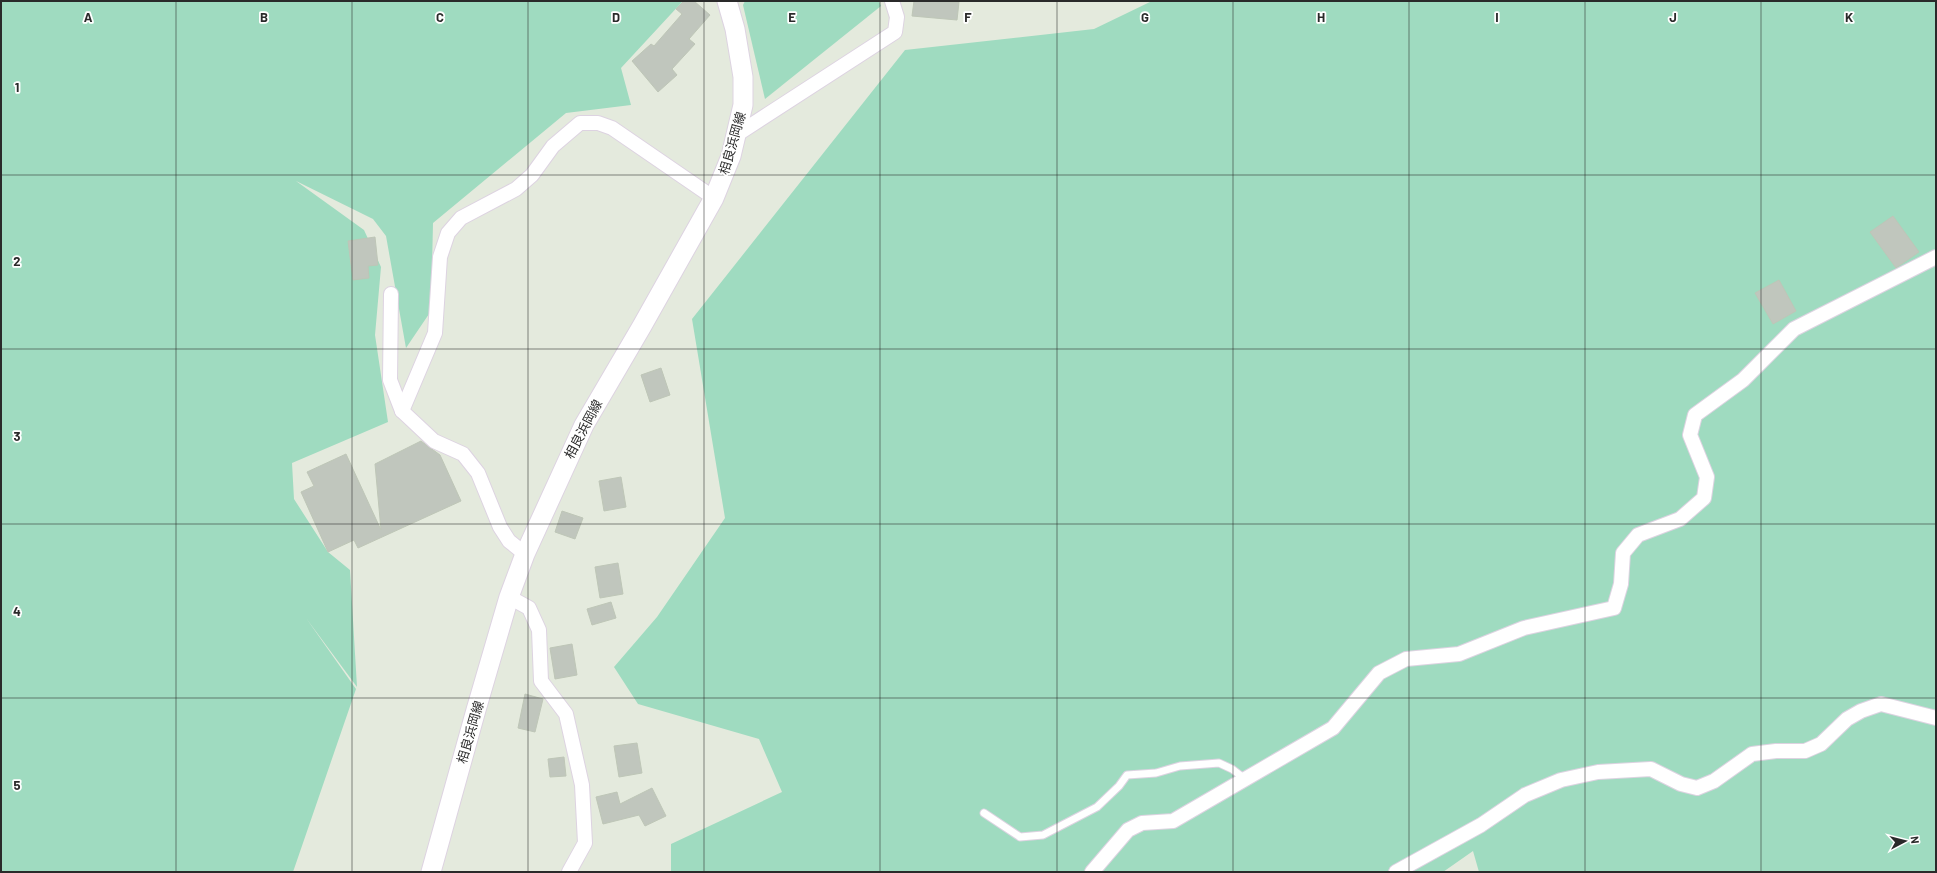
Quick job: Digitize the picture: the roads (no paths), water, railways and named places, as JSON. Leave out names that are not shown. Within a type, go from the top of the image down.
[{"type":"main road","name":"相良浜岡線","points":[[431,872],[476,710],[510,597],[525,554],[584,425],[714,198],[731,156],[743,105],[743,77],[736,29],[727,1]]},
{"type":"street","points":[[736,135],[895,32],[898,17],[892,1]]},
{"type":"street","points":[[402,411],[435,332],[440,257],[448,233],[461,218],[516,189],[532,175],[553,146],[580,123],[598,123],[612,128],[714,198]]},
{"type":"street","points":[[1092,872],[1128,830],[1142,824],[1173,821],[1333,728],[1379,673],[1406,659],[1459,654],[1524,628],[1614,608],[1621,584],[1622,553],[1638,535],[1680,519],[1704,498],[1707,477],[1690,434],[1695,415],[1742,380],[1794,329],[1936,257]]},
{"type":"street","points":[[391,294],[390,380],[402,411],[434,441],[463,454],[478,473],[500,527],[509,541],[525,554]]},
{"type":"street","points":[[510,597],[529,608],[539,630],[541,681],[566,714],[579,771],[582,785],[585,843],[569,872]]},
{"type":"street","points":[[1396,872],[1480,825],[1525,795],[1561,780],[1598,772],[1650,768],[1681,784],[1697,788],[1714,781],[1752,754],[1776,751],[1805,751],[1821,744],[1847,719],[1861,711],[1881,704],[1936,718]]},
{"type":"lane","points":[[984,813],[1020,837],[1043,835],[1061,828],[1097,807],[1120,786],[1127,775],[1156,773],[1187,765],[1219,763],[1232,769],[1245,779]]}]
